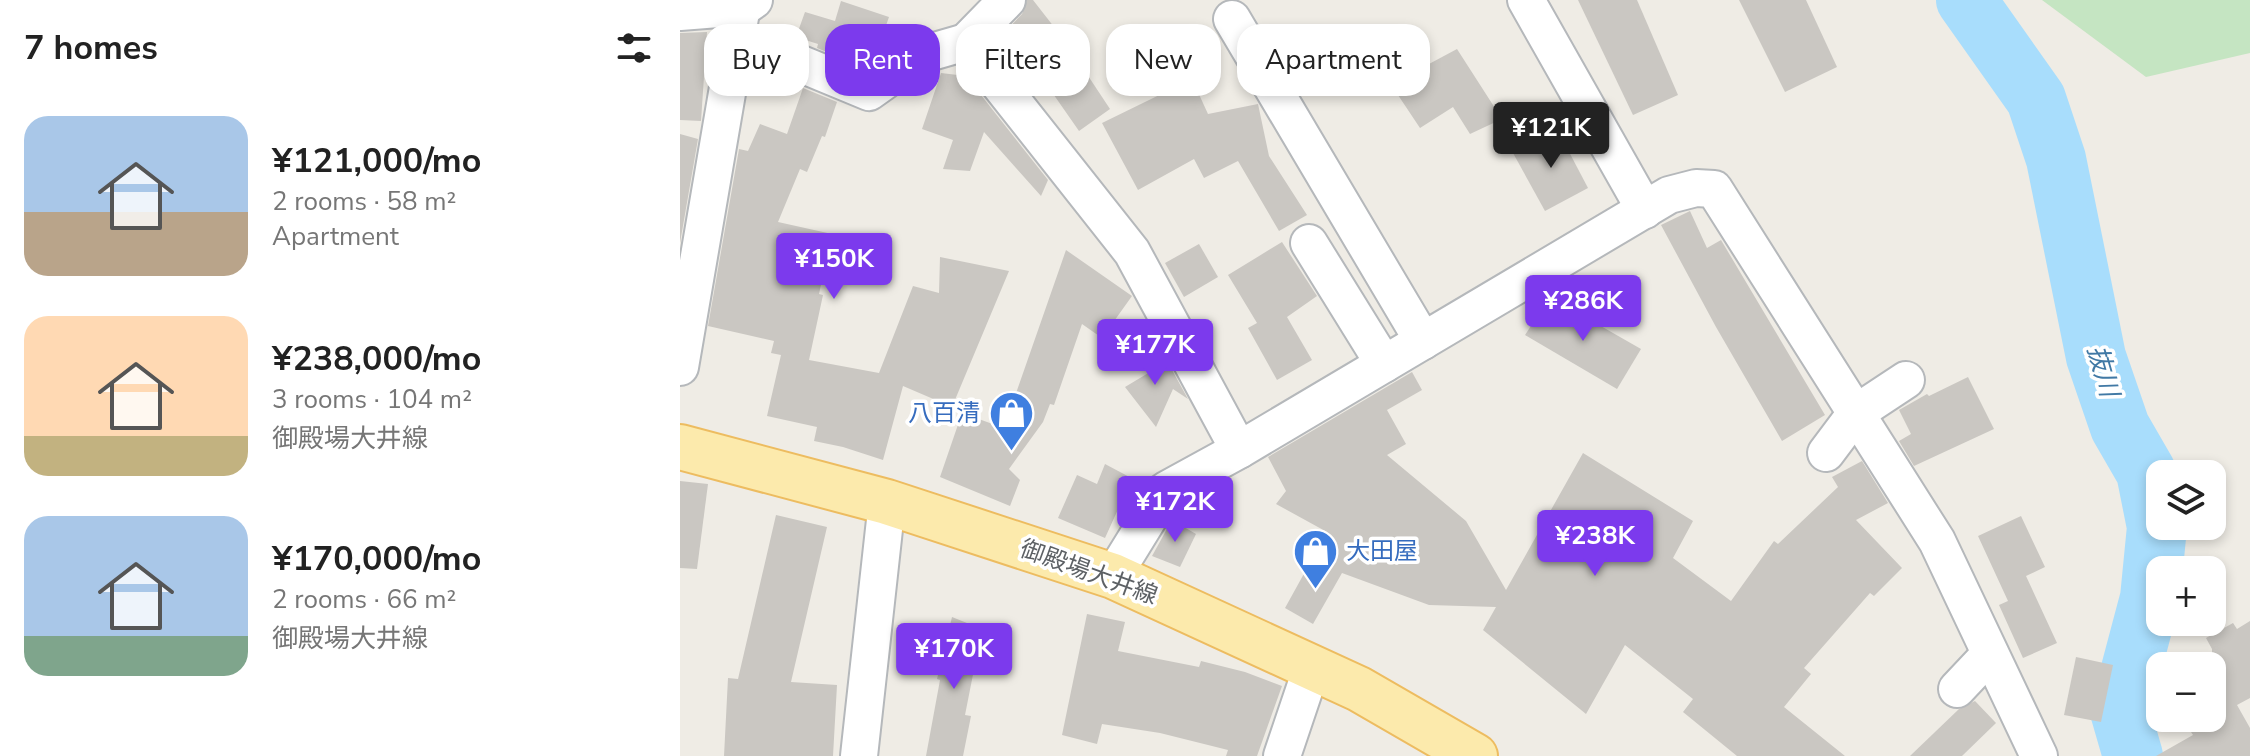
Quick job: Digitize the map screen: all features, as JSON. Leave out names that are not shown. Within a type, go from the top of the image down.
[{"type":"main road","name":"御殿場大井線","points":[[680,447],[887,502],[1113,576],[1359,689],[1475,756]]},
{"type":"street","points":[[984,24],[1007,0]]},
{"type":"street","points":[[1526,0],[1645,210]]},
{"type":"street","points":[[680,367],[745,11]]},
{"type":"street","points":[[680,12],[745,11],[869,92],[921,55],[956,45]]},
{"type":"street","points":[[1232,19],[1423,341]]},
{"type":"street","points":[[1009,96],[1132,252],[1239,450]]},
{"type":"street","points":[[1113,576],[1166,490],[1239,450],[1669,195],[1696,188],[1714,189],[1856,413],[1935,565],[1990,654],[2039,756]]},
{"type":"street","points":[[1309,243],[1384,364]]},
{"type":"street","points":[[1826,453],[1856,413],[1906,380]]},
{"type":"street","points":[[859,756],[887,502]]},
{"type":"street","points":[[1957,689],[1990,654]]},
{"type":"street","points":[[1282,756],[1312,667]]},
{"type":"green space","points":[[2042,0],[2250,0],[2250,53],[2146,77]]},
{"type":"building","points":[[1027,0],[1033,0],[1052,24],[1013,24],[1022,14]]},
{"type":"building","points":[[1578,0],[1637,0],[1678,95],[1633,115]]},
{"type":"building","points":[[1739,0],[1806,0],[1837,67],[1785,92]]},
{"type":"building","points":[[841,1],[889,17],[887,24],[825,24],[825,51],[817,48],[818,44],[809,41],[809,24],[801,24],[805,12],[835,21]]},
{"type":"building","points":[[704,32],[701,121],[680,120],[680,33]]},
{"type":"building","points":[[1457,49],[1502,119],[1470,134],[1453,107],[1420,128],[1399,96],[1430,96],[1430,63]]},
{"type":"building","points":[[941,73],[956,75],[956,96],[982,96],[1048,180],[1041,196],[984,132],[970,171],[943,169],[953,140],[922,129],[933,96],[940,96]]},
{"type":"building","points":[[1090,79],[1110,109],[1079,131],[1055,96],[1090,96]]},
{"type":"building","points":[[809,90],[837,102],[825,137],[822,136],[807,172],[800,169],[778,222],[832,234],[809,360],[879,373],[913,286],[939,293],[940,257],[1009,271],[952,407],[903,386],[883,460],[814,441],[817,427],[767,416],[781,355],[771,353],[774,341],[708,326],[739,149],[748,151],[760,124],[787,134],[800,96],[809,96]]},
{"type":"building","points":[[1157,96],[1200,96],[1208,114],[1258,104],[1269,156],[1307,215],[1279,231],[1238,161],[1204,178],[1194,159],[1138,190],[1102,123]]},
{"type":"building","points":[[1557,129],[1588,188],[1545,211],[1513,153]]},
{"type":"building","points":[[680,134],[698,139],[680,243]]},
{"type":"building","points":[[1690,211],[1707,248],[1721,240],[1825,415],[1782,441],[1661,225]]},
{"type":"building","points":[[1282,242],[1317,296],[1287,317],[1312,360],[1277,380],[1248,328],[1257,323],[1228,275]]},
{"type":"building","points":[[1199,244],[1218,277],[1184,297],[1165,263]]},
{"type":"building","points":[[1066,250],[1132,296],[1102,338],[1082,324],[1054,405],[1050,404],[1043,422],[1009,469],[1020,480],[1010,506],[940,477],[962,413],[1001,427],[1014,399]]},
{"type":"building","points":[[1550,297],[1641,349],[1617,389],[1525,335]]},
{"type":"building","points":[[1161,350],[1188,399],[1173,389],[1156,427],[1125,387],[1150,372],[1140,365]]},
{"type":"building","points":[[1412,372],[1422,390],[1387,410],[1406,444],[1387,455],[1466,521],[1506,590],[1583,453],[1693,521],[1673,558],[1731,601],[1774,541],[1778,544],[1838,487],[1832,477],[1862,461],[1888,503],[1856,520],[1902,568],[1874,596],[1870,593],[1804,668],[1811,674],[1784,707],[1845,756],[1737,756],[1683,712],[1693,699],[1625,645],[1586,714],[1483,630],[1496,607],[1429,605],[1342,573],[1313,624],[1285,608],[1327,532],[1276,504],[1286,491],[1268,457]]},
{"type":"building","points":[[1968,377],[1994,429],[1914,466],[1899,441],[1911,434],[1899,410]]},
{"type":"building","points":[[1105,464],[1137,481],[1121,492],[1125,494],[1105,538],[1058,518],[1077,475],[1097,484]]},
{"type":"building","points":[[680,481],[708,484],[697,569],[680,568]]},
{"type":"building","points":[[776,515],[827,527],[791,682],[837,685],[833,756],[724,756],[728,678],[738,679]]},
{"type":"building","points":[[2021,516],[2045,567],[2026,576],[2057,643],[2023,658],[1999,605],[2008,601],[1978,536]]},
{"type":"building","points":[[1172,520],[1196,534],[1180,567],[1152,556]]},
{"type":"building","points":[[1087,614],[1125,622],[1118,651],[1199,667],[1201,661],[1245,672],[1282,686],[1257,756],[1226,756],[1228,750],[1160,733],[1102,724],[1097,744],[1062,735]]},
{"type":"building","points":[[952,617],[982,629],[965,715],[971,716],[963,756],[926,756],[940,680],[937,679]]},
{"type":"building","points":[[2250,621],[2250,698],[2237,705],[2250,728],[2250,756],[2156,756],[2193,735],[2191,732],[2226,732],[2226,652],[2212,652],[2206,638],[2226,636],[2226,627],[2233,623],[2237,629]]},
{"type":"building","points":[[2076,657],[2113,665],[2101,722],[2064,715]]},
{"type":"building","points":[[1975,701],[1996,723],[1962,756],[1910,756],[1959,709]]},
{"type":"waterway","name":"抜川","points":[[1966,0],[2036,99],[2056,159],[2096,357],[2120,427],[2146,472],[2157,527],[2150,598],[2120,711],[2133,756]]},
{"type":"place","name":"八百清","points":[[1011,452]]},
{"type":"place","name":"大田屋","points":[[1315,590]]}]
